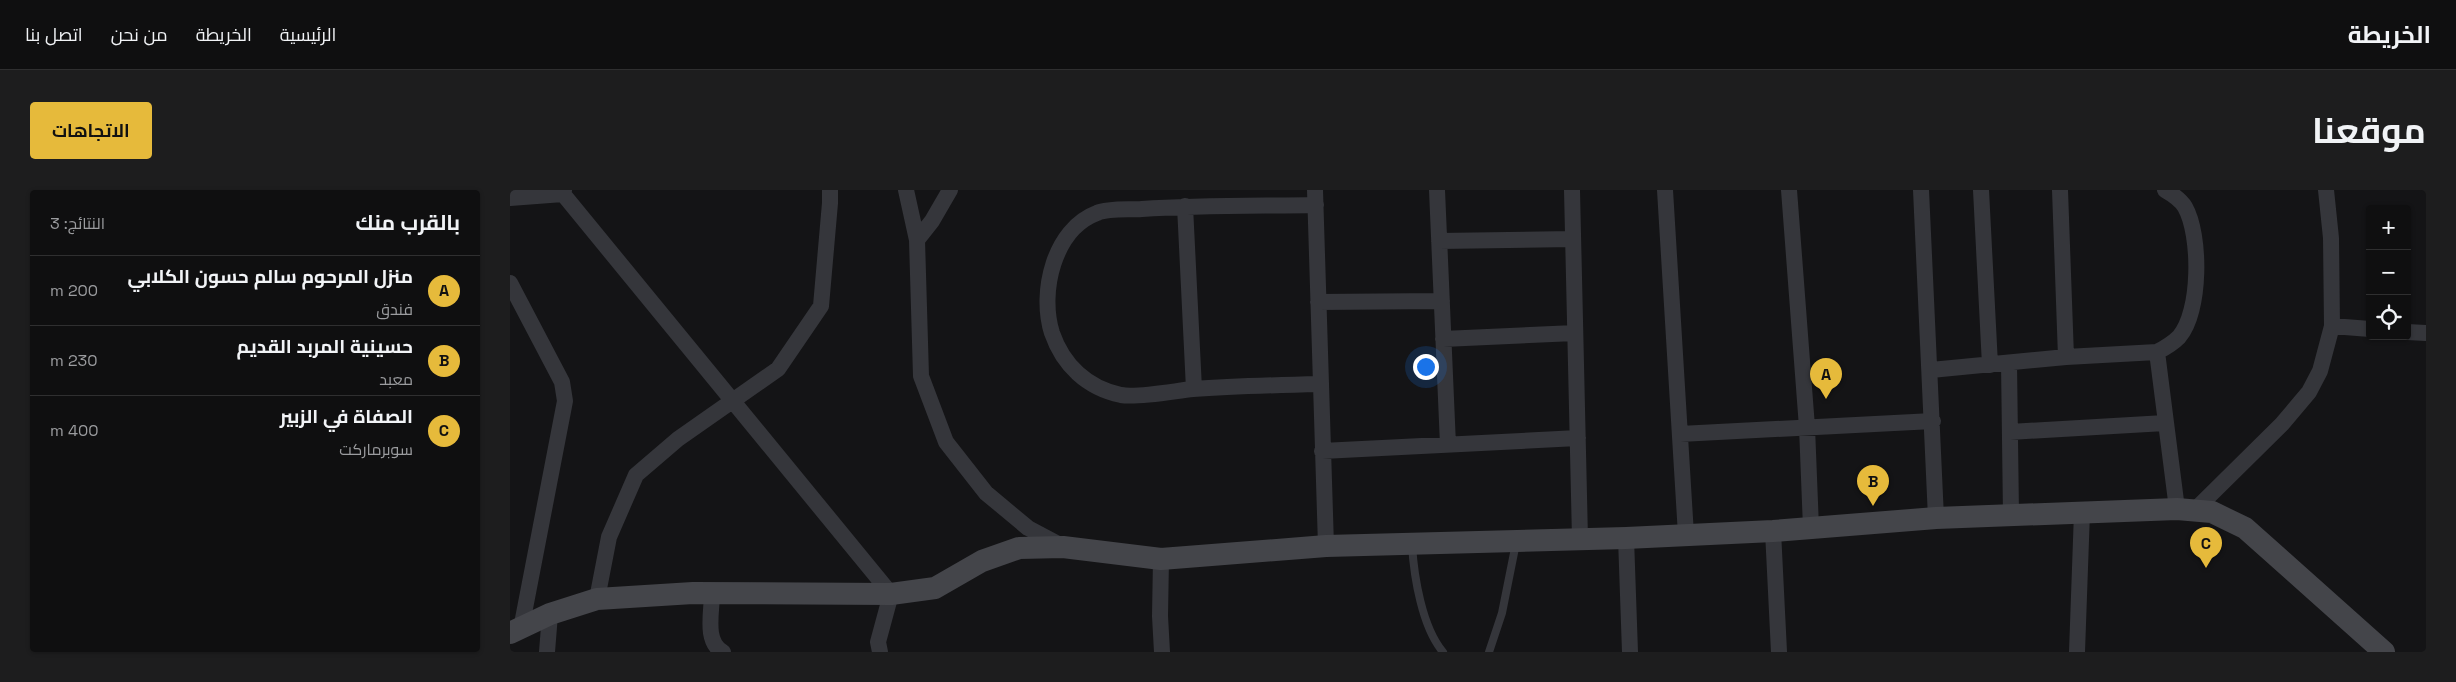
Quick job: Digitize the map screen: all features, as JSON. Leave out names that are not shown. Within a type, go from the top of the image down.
[{"type":"street","points":[[597,599],[609,537],[636,475],[678,439],[778,369],[821,306],[830,190]]},
{"type":"street","points":[[906,190],[916,240],[921,376],[946,442],[986,492],[1028,528],[1063,547]]},
{"type":"street","points":[[916,240],[932,221],[950,190]]},
{"type":"street","points":[[1437,190],[1448,444]]},
{"type":"street","points":[[1572,190],[1580,540]]},
{"type":"street","points":[[1665,190],[1686,535]]},
{"type":"street","points":[[1790,190],[1807,427],[1811,528]]},
{"type":"street","points":[[1921,190],[1931,370],[1936,518]]},
{"type":"street","points":[[1980,190],[1990,365]]},
{"type":"street","points":[[2060,190],[2066,358]]},
{"type":"street","points":[[1931,370],[2157,352],[2179,337],[2185,328],[2190,313],[2197,270],[2195,232],[2184,205],[2165,190]]},
{"type":"street","points":[[2186,510],[2282,424],[2309,392],[2320,371],[2332,326],[2331,238],[2326,190]]},
{"type":"street","points":[[510,198],[563,192],[731,401],[891,594]]},
{"type":"street","points":[[1321,384],[1194,389],[1123,395],[1097,387],[1074,372],[1057,348],[1046,305],[1049,278],[1060,248],[1078,222],[1098,212],[1315,198],[1321,384],[1322,450],[1326,546]]},
{"type":"street","points":[[1185,206],[1194,389]]},
{"type":"street","points":[[1439,242],[1573,239]]},
{"type":"street","points":[[510,283],[562,382],[565,401],[516,631]]},
{"type":"street","points":[[1318,302],[1442,301]]},
{"type":"street","points":[[2332,326],[2366,329]]},
{"type":"street","points":[[2411,332],[2426,333]]},
{"type":"street","points":[[1443,339],[1575,333]]},
{"type":"street","points":[[2157,352],[2165,423],[2186,510]]},
{"type":"street","points":[[2009,363],[2010,515]]},
{"type":"street","points":[[1680,434],[1933,421]]},
{"type":"street","points":[[2010,432],[2165,423]]},
{"type":"street","points":[[1322,450],[1578,438]]},
{"type":"street","points":[[516,631],[550,614],[597,599],[712,593],[891,594],[934,588],[982,562],[1019,548],[1063,547],[1161,559],[1326,546],[1580,540],[1773,531],[1936,518],[2186,510],[2212,512],[2245,528],[2384,652]]},
{"type":"street","points":[[2078,652],[2082,512]]},
{"type":"street","points":[[1773,531],[1779,652]]},
{"type":"street","points":[[1626,538],[1630,652]]},
{"type":"street","points":[[1161,559],[1160,616],[1162,652]]},
{"type":"street","points":[[712,593],[711,641],[716,648],[723,652]]},
{"type":"street","points":[[865,652],[880,652],[878,642],[891,594]]},
{"type":"street","points":[[547,652],[550,614]]},
{"type":"lane","points":[[1489,652],[1502,613],[1516,541]]},
{"type":"lane","points":[[1412,544],[1413,568],[1423,610],[1436,644],[1443,652]]},
{"type":"place","name":"منزل المرحوم سالم حسون الكلابي","points":[[1826,399]]},
{"type":"place","name":"حسينية المربد القديم","points":[[1873,506]]},
{"type":"place","name":"الصفاة في الزبير","points":[[2206,568]]}]
